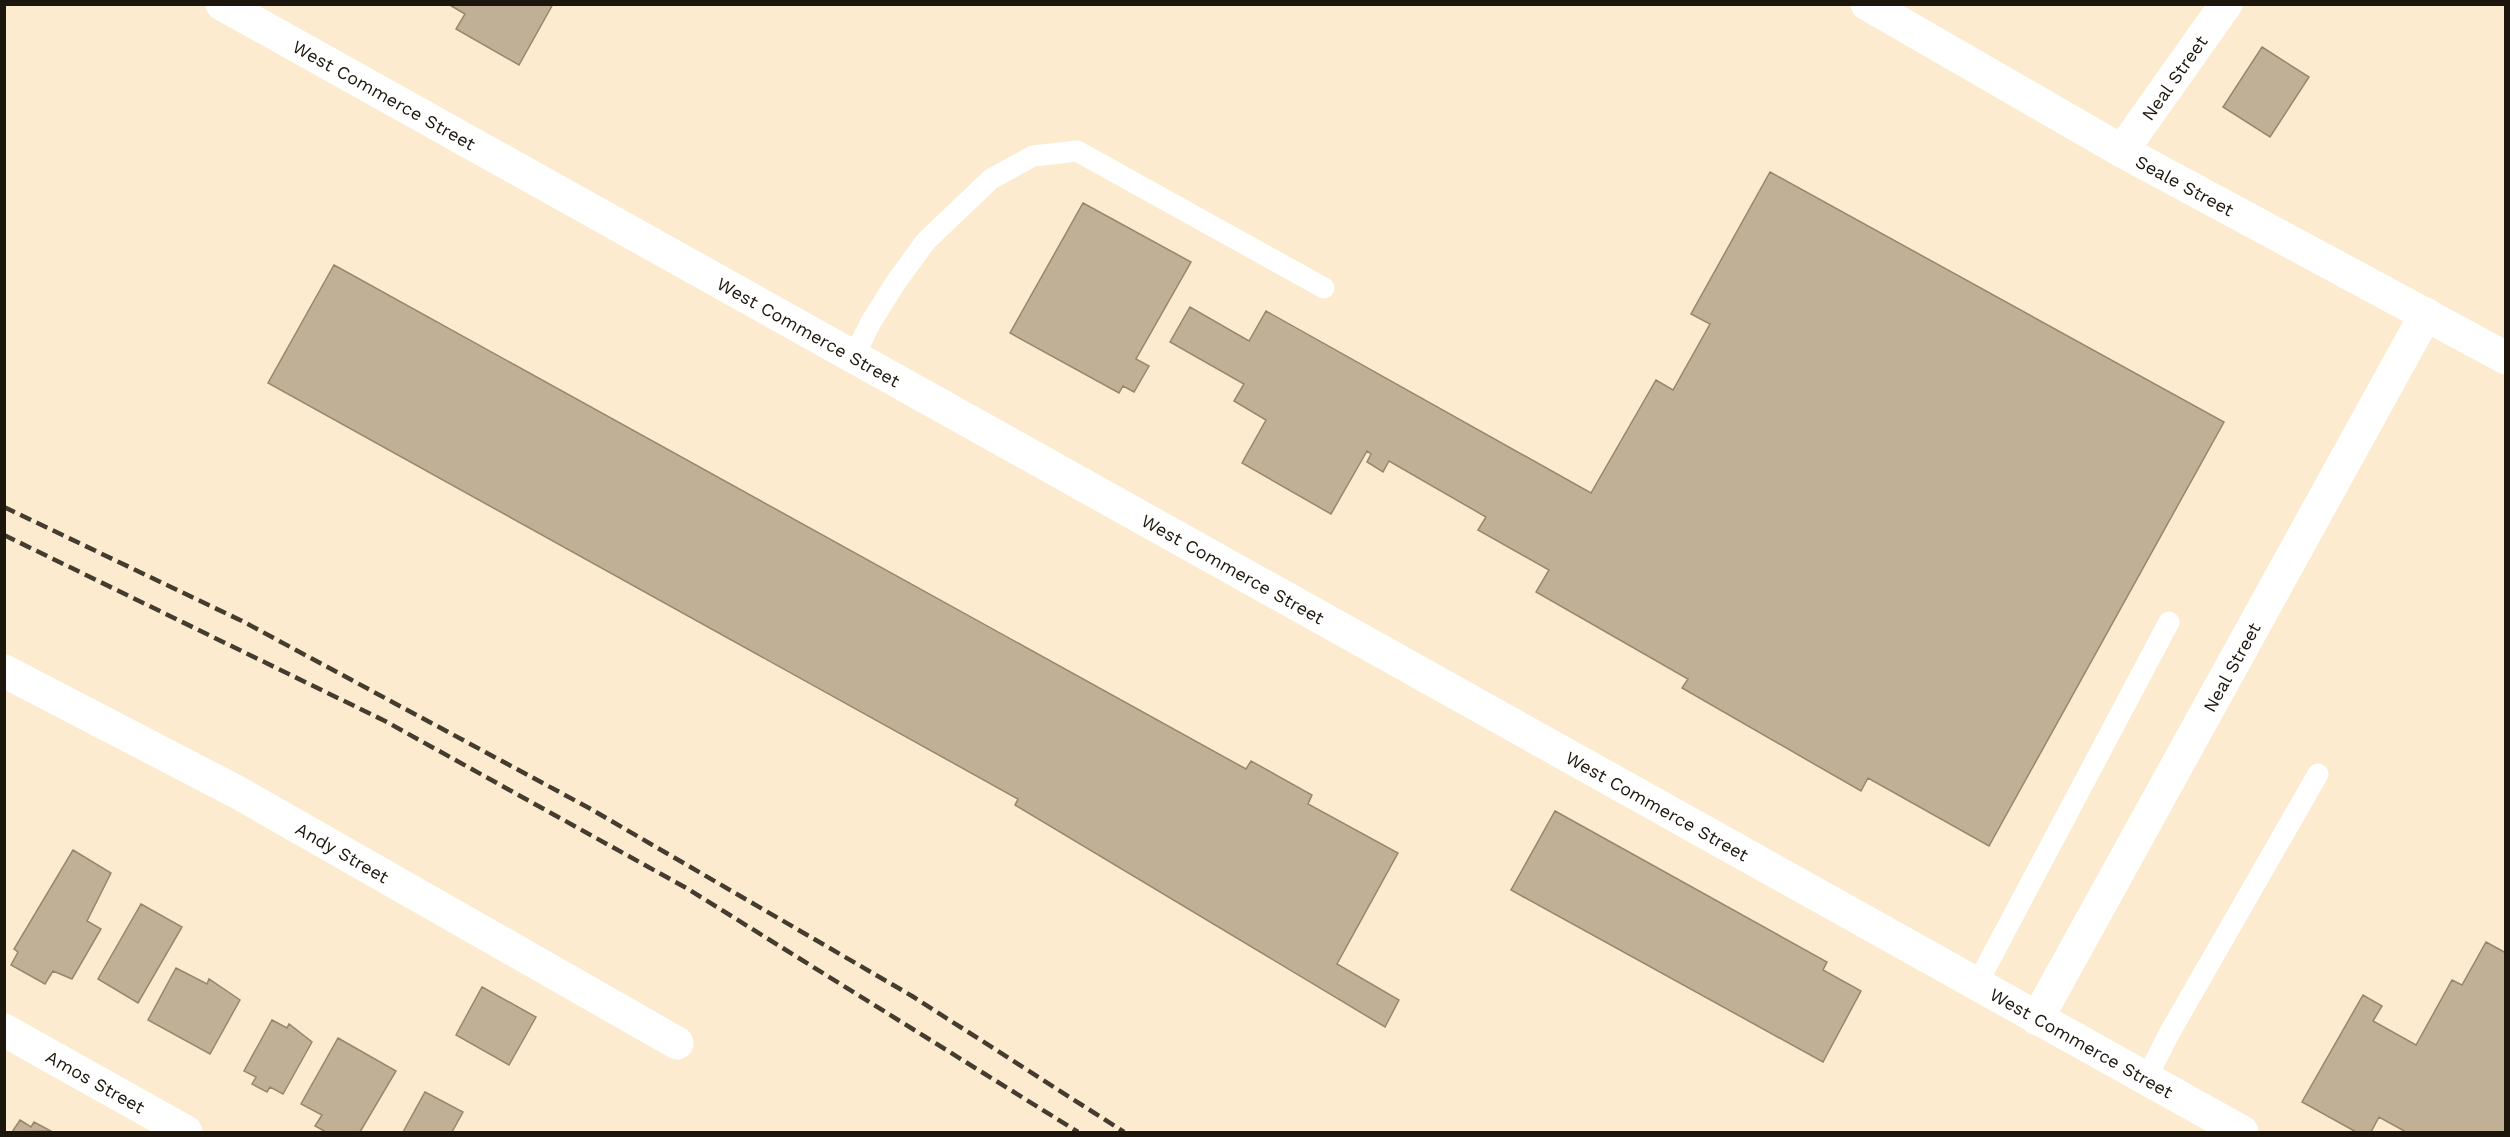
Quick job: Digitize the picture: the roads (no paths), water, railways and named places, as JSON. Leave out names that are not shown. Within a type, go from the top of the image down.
[{"type":"street","name":"West Commerce Street","points":[[222,4],[1976,986],[2242,1132]]},
{"type":"street","name":"Seale Street","points":[[1867,4],[2122,151],[2505,358]]},
{"type":"street","name":"Neal Street","points":[[2122,151],[2226,4]]},
{"type":"street","name":"Neal Street","points":[[2037,1019],[2426,314]]},
{"type":"street","name":"Andy Street","points":[[4,671],[237,792],[676,1043]]},
{"type":"street","name":"Amos Street","points":[[4,1030],[186,1132]]},
{"type":"lane","points":[[853,357],[896,282],[926,241],[991,179],[1033,156],[1077,151],[1324,288]]},
{"type":"lane","points":[[1976,986],[2169,622]]},
{"type":"lane","points":[[2146,1079],[2170,1032],[2318,774]]},
{"type":"railway","points":[[4,507],[244,622],[589,808],[912,996],[1124,1132]]},
{"type":"railway","points":[[4,535],[385,721],[688,889],[1078,1132]]}]
